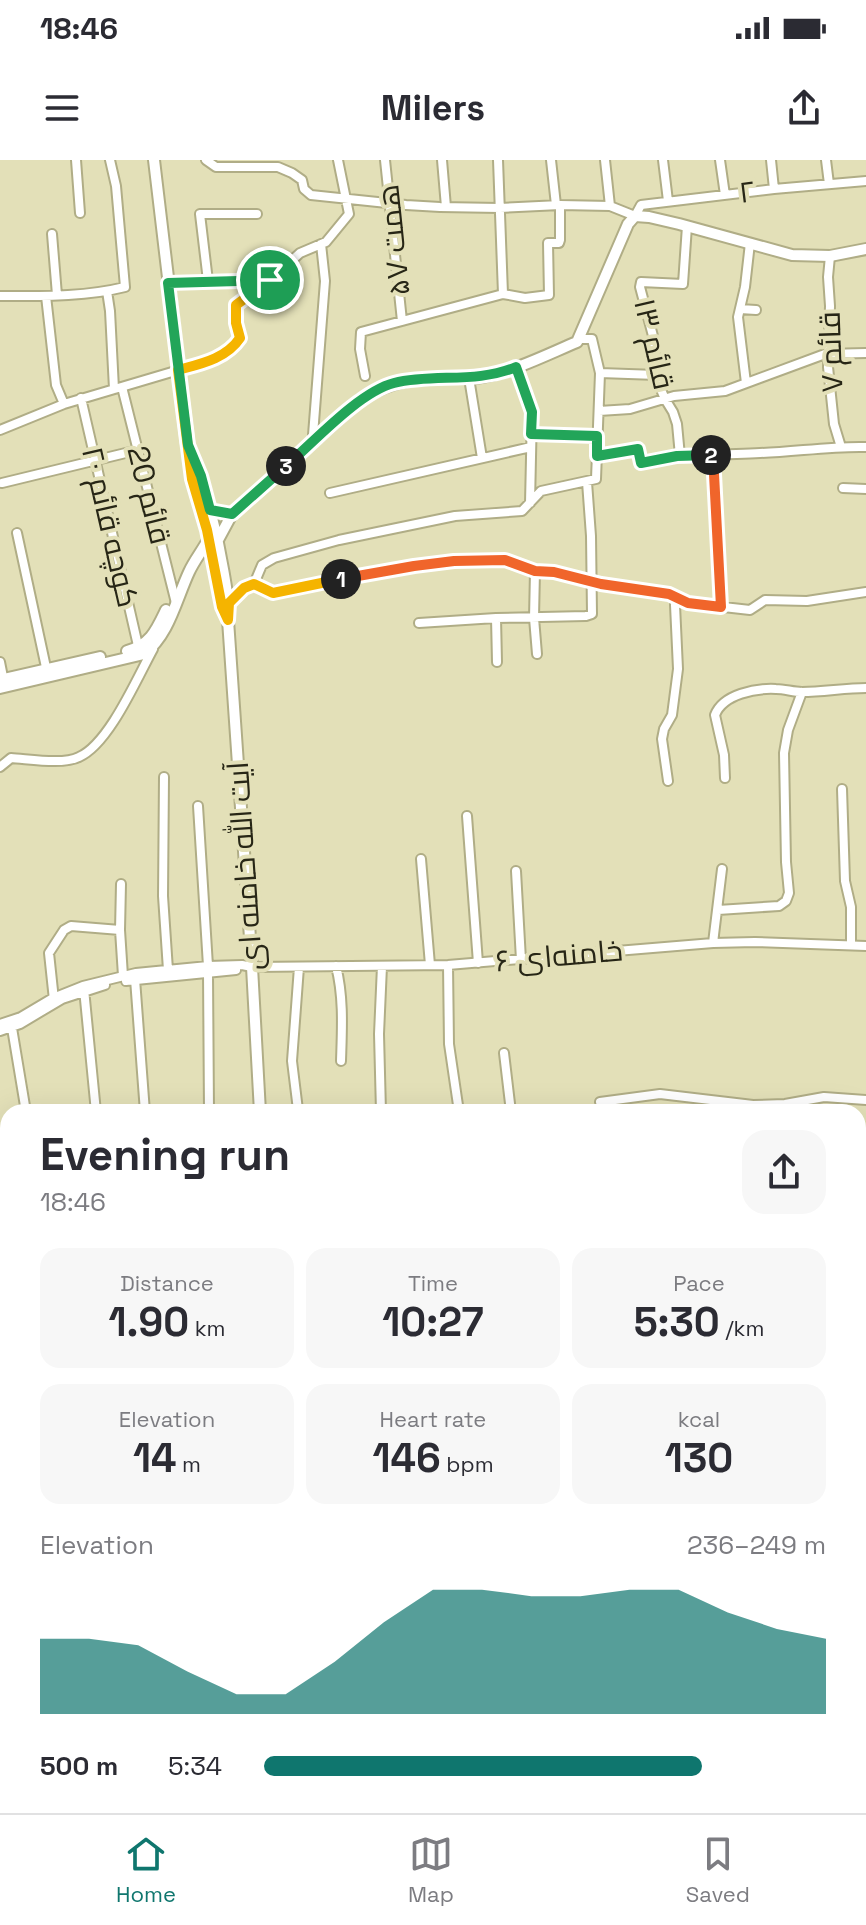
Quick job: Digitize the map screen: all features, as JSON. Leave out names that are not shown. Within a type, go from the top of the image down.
[{"type":"street","points":[[76,160],[80,213]]},
{"type":"street","points":[[0,296],[46,296],[125,287],[116,186],[110,160]]},
{"type":"street","name":"آیت الله خامنه ای","points":[[154,160],[192,479],[229,603],[260,1104]]},
{"type":"street","points":[[206,160],[216,167],[278,167],[302,180],[304,189],[311,195],[446,207],[610,206],[635,216],[687,226],[783,254],[830,256],[866,249]]},
{"type":"street","points":[[0,430],[81,398],[223,355],[234,347],[240,338],[236,305],[300,253],[321,244],[349,214],[338,160]]},
{"type":"street","name":"همت ۵۷","points":[[385,160],[402,321]]},
{"type":"street","points":[[442,160],[446,207]]},
{"type":"street","points":[[498,160],[503,294]]},
{"type":"street","points":[[365,376],[360,349],[361,332],[503,294],[525,298],[549,295],[548,243],[559,243],[560,240],[551,160]]},
{"type":"street","points":[[605,160],[610,206]]},
{"type":"street","points":[[663,160],[668,201]]},
{"type":"street","points":[[720,160],[725,195]]},
{"type":"street","points":[[771,160],[774,189]]},
{"type":"street","points":[[826,160],[829,184]]},
{"type":"street","name":"۲","points":[[635,216],[641,205],[866,181]]},
{"type":"street","points":[[208,281],[200,214],[257,214]]},
{"type":"street","points":[[0,662],[2,684],[139,652],[166,627],[174,599],[211,537],[232,514],[360,400],[391,384],[505,372],[577,342],[628,224],[635,216]]},
{"type":"street","name":"قائم ۱۳","points":[[680,456],[677,424],[657,375],[653,336],[640,287],[641,282],[683,284],[687,226]]},
{"type":"street","points":[[52,234],[57,295]]},
{"type":"street","points":[[746,383],[738,317],[750,243]]},
{"type":"street","points":[[316,440],[313,435],[325,281],[321,244]]},
{"type":"street","name":"قائم ۷","points":[[830,256],[827,354],[834,424],[841,447]]},
{"type":"street","points":[[168,283],[270,280]]},
{"type":"street","name":"قائم 20","points":[[107,291],[118,388],[138,450],[174,599]]},
{"type":"street","points":[[46,296],[56,385],[64,404]]},
{"type":"street","points":[[740,309],[756,310]]},
{"type":"street","points":[[419,623],[592,614],[591,481],[597,456],[600,373],[592,339],[580,339]]},
{"type":"street","points":[[599,411],[630,409],[674,396],[725,391],[827,354],[866,353]]},
{"type":"street","points":[[516,367],[532,412],[530,504]]},
{"type":"street","points":[[600,373],[657,375]]},
{"type":"street","points":[[469,378],[482,458]]},
{"type":"street","name":"کوچه قائم ۲۰","points":[[81,398],[139,652]]},
{"type":"street","points":[[531,434],[597,436]]},
{"type":"street","name":"آیت الله خامنه ای","points":[[188,445],[210,510],[222,607],[228,620]]},
{"type":"street","points":[[330,493],[531,447]]},
{"type":"street","points":[[597,456],[638,449],[641,463],[680,456],[866,447]]},
{"type":"street","points":[[2,483],[138,450]]},
{"type":"street","points":[[713,455],[721,607]]},
{"type":"street","points":[[229,603],[244,588],[254,584],[262,565],[274,558],[339,540],[455,516],[522,511],[541,491],[591,481]]},
{"type":"street","points":[[843,488],[866,489]]},
{"type":"street","points":[[210,510],[232,514]]},
{"type":"street","points":[[17,533],[48,673]]},
{"type":"street","points":[[254,584],[273,593],[414,566],[505,560],[535,571],[669,594],[688,603],[750,610],[765,600],[807,601],[866,592]]},
{"type":"street","points":[[535,571],[537,654]]},
{"type":"street","points":[[668,781],[662,739],[672,715],[678,669],[677,597]]},
{"type":"street","points":[[496,618],[497,662]]},
{"type":"street","points":[[0,767],[11,758],[69,760],[91,750],[110,727],[154,641]]},
{"type":"street","points":[[725,778],[724,755],[715,715],[716,710],[731,697],[774,689],[802,692],[866,688]]},
{"type":"street","points":[[718,910],[779,906],[786,901],[789,893],[784,753],[788,730],[802,692]]},
{"type":"street","points":[[164,777],[163,896],[168,970]]},
{"type":"street","points":[[842,789],[851,945]]},
{"type":"street","points":[[198,806],[208,969],[209,1104]]},
{"type":"street","points":[[467,816],[478,963]]},
{"type":"street","points":[[421,859],[430,965]]},
{"type":"street","points":[[713,943],[722,869]]},
{"type":"street","points":[[516,871],[521,960]]},
{"type":"street","points":[[121,884],[123,976]]},
{"type":"street","points":[[54,1000],[49,953],[64,930],[71,926],[120,930]]},
{"type":"street","name":"خامنه‌ای ۶","points":[[208,969],[448,965],[713,943],[866,946]]},
{"type":"street","points":[[448,965],[449,1044],[458,1104]]},
{"type":"street","points":[[336,966],[343,1002],[341,1061]]},
{"type":"street","points":[[381,1104],[379,1034],[382,966]]},
{"type":"street","points":[[297,1104],[292,1061],[299,967]]},
{"type":"street","points":[[0,1031],[37,1015],[54,1000],[123,976],[208,969]]},
{"type":"street","points":[[84,989],[208,969]]},
{"type":"street","points":[[135,979],[144,1104]]},
{"type":"street","points":[[84,989],[95,1104]]},
{"type":"street","points":[[0,1024],[11,1024]]},
{"type":"street","points":[[11,1024],[25,1104]]},
{"type":"street","points":[[504,1053],[510,1104]]},
{"type":"street","points":[[600,1102],[660,1094],[745,1104]]},
{"type":"street","points":[[785,1104],[824,1097],[866,1100]]},
{"type":"route","points":[[270,280],[168,283],[178,370],[188,445],[210,510],[232,514],[360,400],[373,392],[406,381],[473,378],[516,367],[532,412],[531,434],[597,436],[597,456],[638,449],[641,463],[677,456],[713,455],[721,607],[688,603],[669,594],[535,571],[505,560],[479,560],[414,566],[273,593],[254,584],[244,588],[229,603],[228,620],[222,607],[207,530],[192,479],[178,370],[223,355],[234,347],[240,338],[236,305],[270,280]]}]
